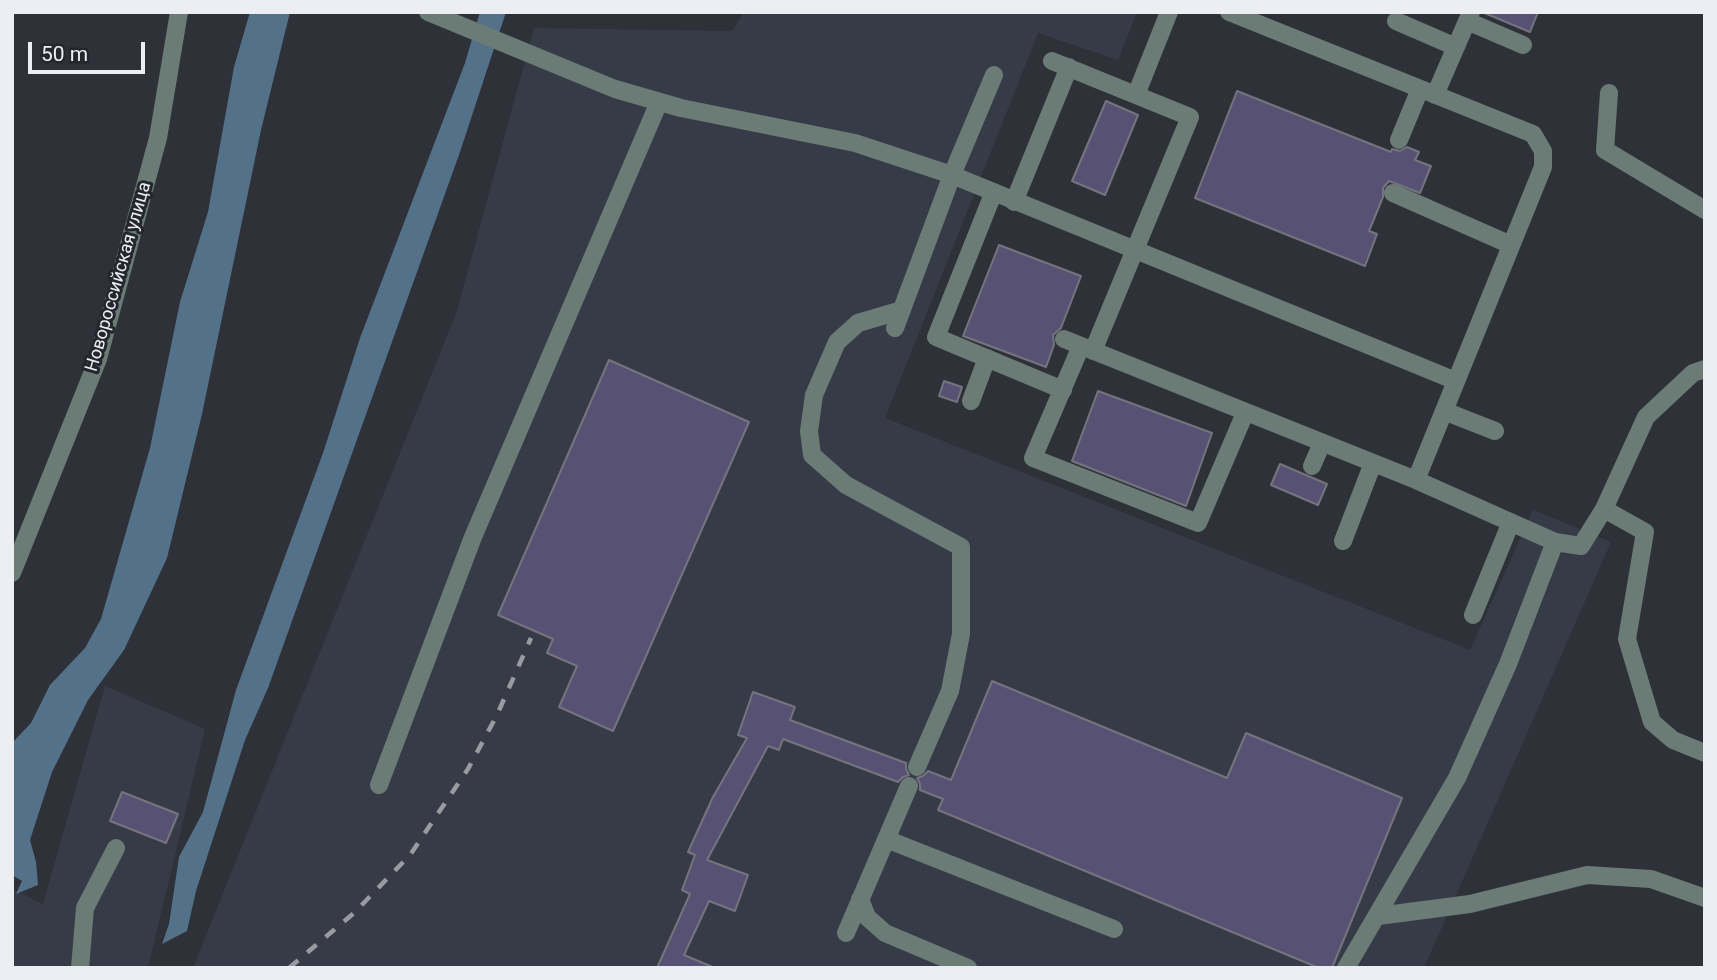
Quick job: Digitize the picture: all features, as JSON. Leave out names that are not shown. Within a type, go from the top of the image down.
[{"type":"street","name":"Новороссийская улица","points":[[12,573],[98,359],[158,138],[178,12]]},
{"type":"street","points":[[428,12],[615,89],[659,102],[855,143],[952,176],[1457,381]]},
{"type":"street","points":[[1136,95],[1169,12]]},
{"type":"street","points":[[1229,12],[1533,134],[1543,151],[1543,167],[1416,480]]},
{"type":"street","points":[[1399,140],[1456,47],[1469,16],[1523,45]]},
{"type":"street","points":[[1396,21],[1456,47]]},
{"type":"street","points":[[1014,202],[1060,64],[1190,117],[1133,250],[1087,349],[1063,390],[1033,458],[1198,523],[1245,413]]},
{"type":"street","points":[[917,767],[950,691],[961,634],[961,547],[846,485],[812,455],[809,431],[814,396],[837,342],[858,323],[899,319],[952,176],[994,75]]},
{"type":"street","points":[[1609,93],[1605,150],[1705,210]]},
{"type":"street","points":[[379,785],[473,537],[659,102]]},
{"type":"street","points":[[1393,193],[1511,245]]},
{"type":"street","points":[[993,194],[936,337],[1063,390]]},
{"type":"street","points":[[1064,340],[1416,480],[1555,542],[1581,546],[1604,509],[1646,417],[1693,373],[1705,369]]},
{"type":"street","points":[[971,401],[987,358]]},
{"type":"street","points":[[1444,411],[1495,431]]},
{"type":"street","points":[[1312,466],[1322,443]]},
{"type":"street","points":[[1343,541],[1373,463]]},
{"type":"street","points":[[1604,509],[1645,532],[1627,639],[1653,722],[1673,740],[1705,753]]},
{"type":"street","points":[[1473,615],[1511,522]]},
{"type":"street","points":[[1346,968],[1457,778],[1507,664],[1555,542]]},
{"type":"street","points":[[846,933],[909,786]]},
{"type":"street","points":[[886,839],[1114,929]]},
{"type":"street","points":[[80,968],[85,908],[116,848]]},
{"type":"street","points":[[1378,916],[1470,904],[1587,875],[1651,879],[1705,898]]},
{"type":"street","points":[[860,899],[867,917],[885,933],[968,968]]},
{"type":"shaded area","points":[[744,12],[1137,12],[1118,60],[1038,33],[885,418],[1470,650],[1533,510],[1611,542],[1424,968],[193,968],[457,311],[534,28],[732,31]]},
{"type":"shaded area","points":[[105,686],[205,729],[148,968],[12,968],[12,889],[43,904]]},
{"type":"water","points":[[250,12],[290,12],[261,130],[202,414],[167,558],[124,650],[88,700],[52,772],[30,840],[38,885],[16,894],[22,881],[12,875],[12,743],[31,723],[50,685],[85,648],[101,619],[150,448],[180,302],[208,212],[234,67]]},
{"type":"water","points":[[480,12],[506,12],[460,152],[268,688],[245,740],[196,891],[187,931],[162,944],[169,924],[179,857],[203,812],[236,690],[323,453],[360,338],[465,63]]},
{"type":"building","points":[[1482,12],[1538,12],[1530,32]]},
{"type":"building","points":[[1237,91],[1391,152],[1392,149],[1400,151],[1407,147],[1419,152],[1415,160],[1431,166],[1420,193],[1389,181],[1383,188],[1383,197],[1369,231],[1377,234],[1365,266],[1195,198]]},
{"type":"building","points":[[1106,101],[1138,115],[1105,195],[1072,181]]},
{"type":"building","points":[[999,245],[1081,276],[1061,328],[1053,335],[1054,345],[1046,367],[963,336]]},
{"type":"building","points":[[609,360],[749,422],[613,731],[559,707],[577,666],[547,653],[553,639],[498,615]]},
{"type":"building","points":[[944,381],[962,387],[957,402],[939,396]]},
{"type":"building","points":[[1098,391],[1212,433],[1186,506],[1072,461]]},
{"type":"building","points":[[1280,464],[1327,484],[1318,505],[1271,485]]},
{"type":"building","points":[[992,681],[1227,778],[1246,733],[1402,798],[1332,968],[1319,968],[938,810],[943,799],[920,790],[917,778],[928,771],[951,780]]},
{"type":"building","points":[[753,692],[795,707],[790,720],[906,763],[909,775],[898,782],[783,739],[779,750],[768,746],[707,860],[748,875],[735,911],[709,901],[684,955],[715,968],[657,968],[690,894],[682,890],[695,855],[688,852],[713,797],[747,738],[738,735]]},
{"type":"building","points":[[122,792],[178,814],[166,843],[110,821]]},
{"type":"railway","points":[[289,968],[354,913],[410,855],[468,769],[497,715],[531,638]]}]
